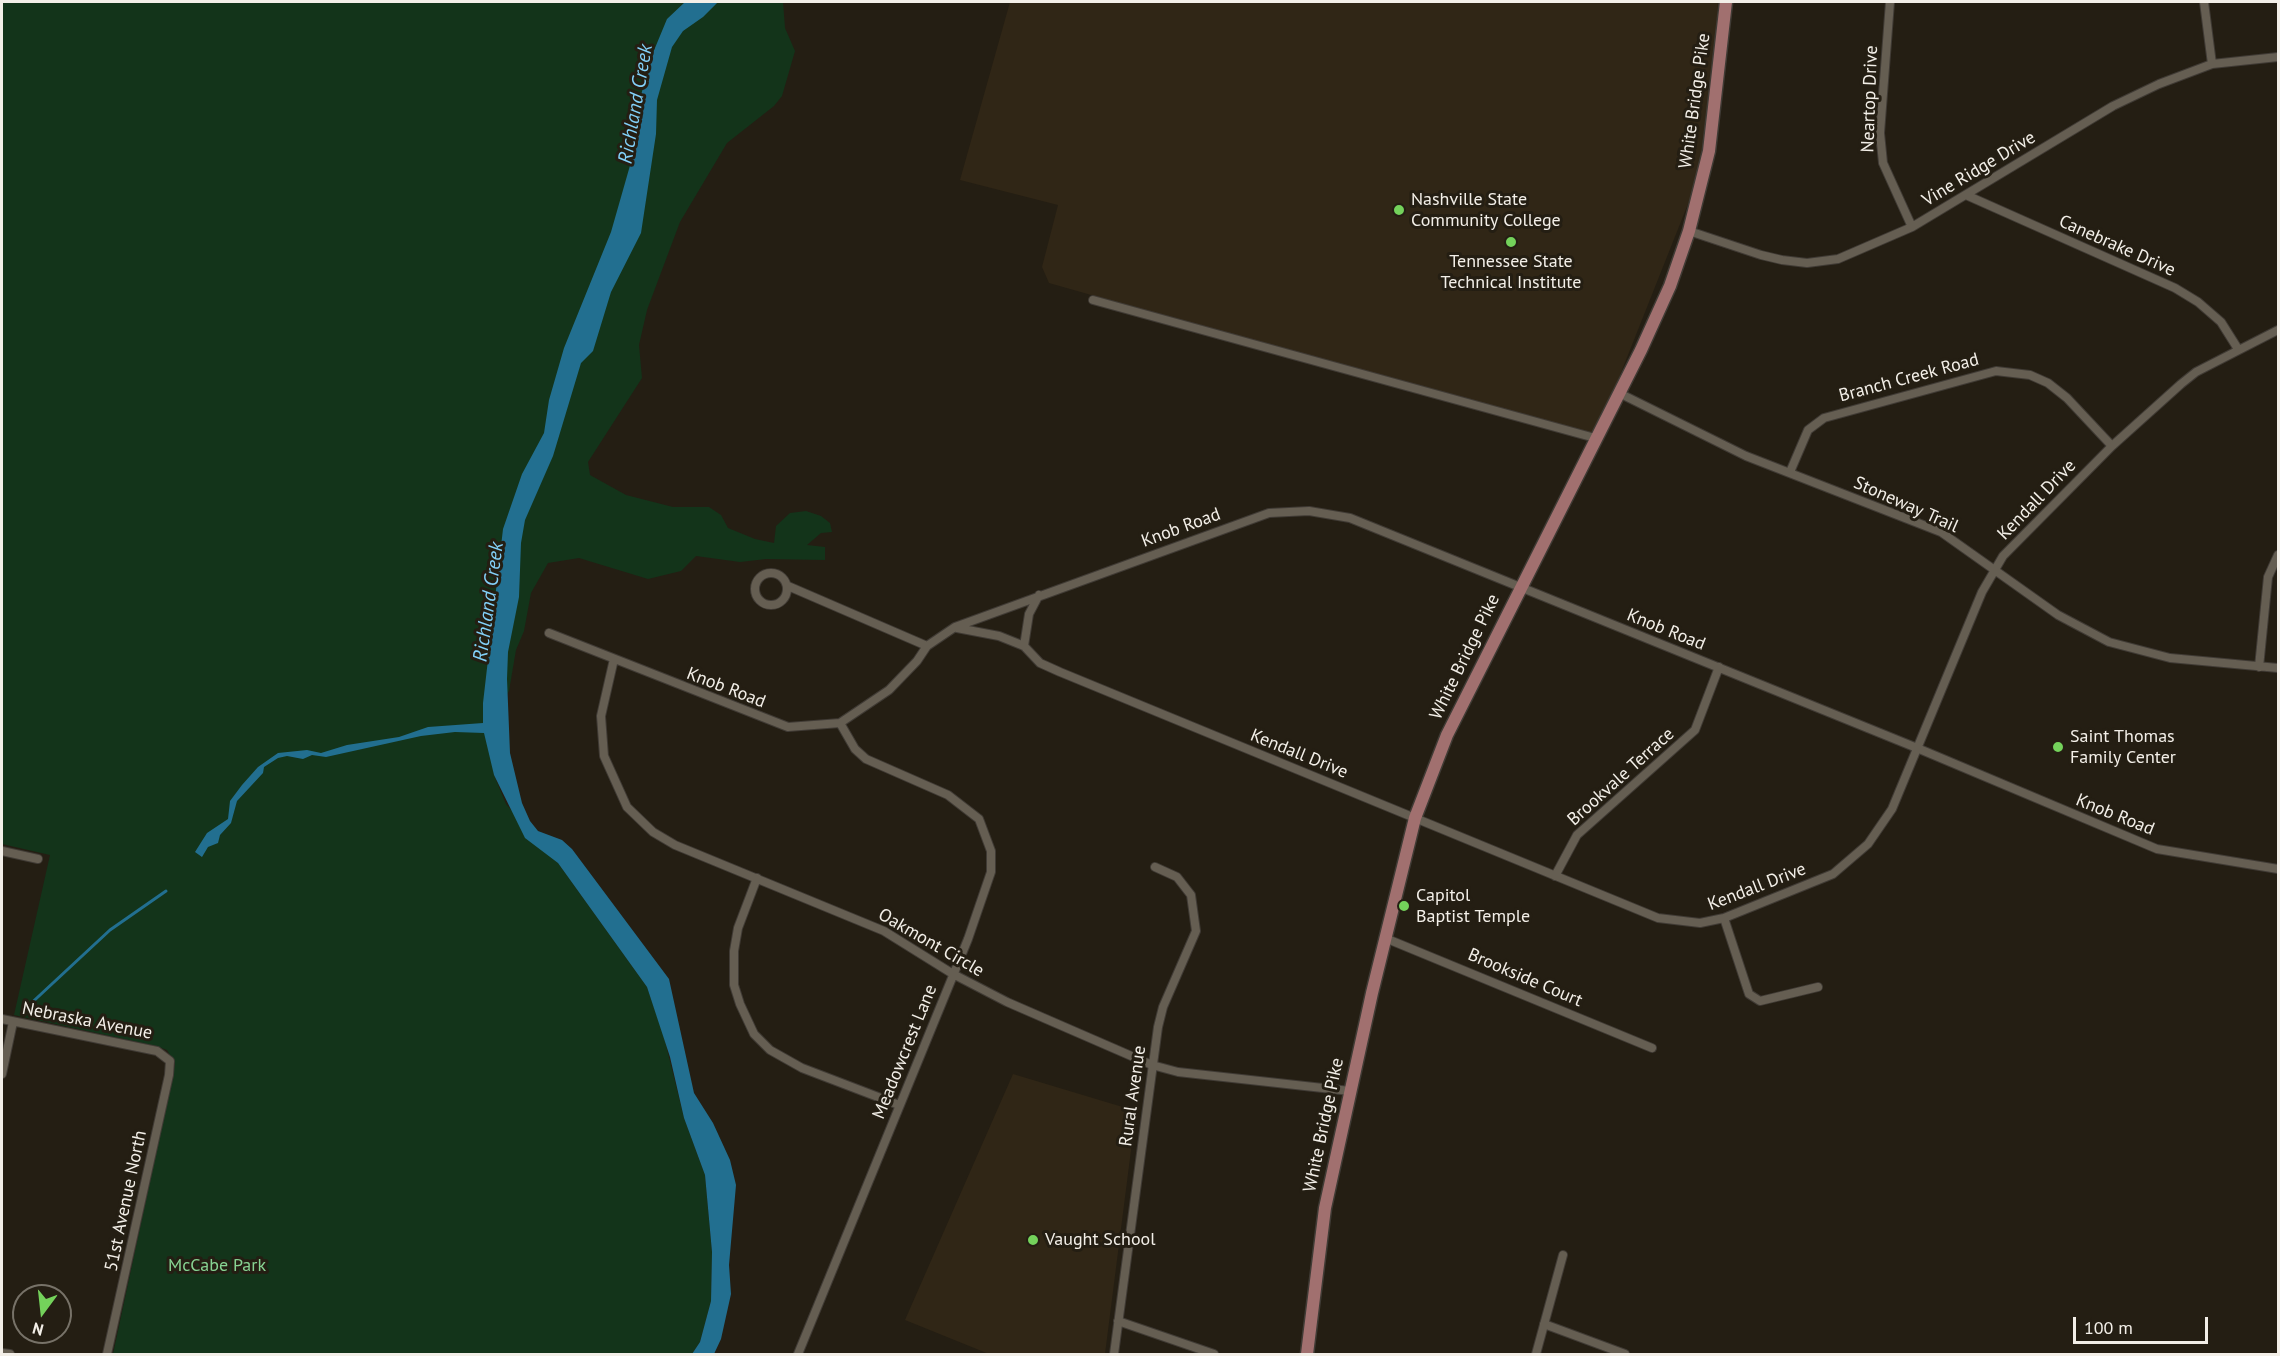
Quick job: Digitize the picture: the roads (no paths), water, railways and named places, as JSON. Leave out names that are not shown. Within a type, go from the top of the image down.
[{"type":"main road","name":"White Bridge Pike","points":[[1307,1354],[1325,1208],[1385,938],[1415,818],[1447,735],[1619,393],[1670,286],[1689,231],[1709,151],[1726,2]]},
{"type":"street","name":"Neartop Drive","points":[[1890,2],[1881,133],[1883,163],[1912,227]]},
{"type":"street","points":[[2204,2],[2212,64]]},
{"type":"street","name":"Vine Ridge Drive","points":[[1689,231],[1761,255],[1807,263],[1838,259],[1912,227],[2113,106],[2159,84],[2212,64],[2278,57]]},
{"type":"street","name":"Canebrake Drive","points":[[1966,195],[2175,288],[2198,302],[2221,322],[2238,349]]},
{"type":"street","points":[[1093,300],[1595,438]]},
{"type":"street","name":"Kendall Drive","points":[[955,627],[999,636],[1024,646],[1040,663],[1060,672],[1658,918],[1700,924],[1724,918],[1833,873],[1854,859],[1881,827],[1892,809],[1982,592],[2016,541],[2112,446],[2196,372],[2278,330]]},
{"type":"street","name":"Branch Creek Road","points":[[1790,472],[1809,430],[1824,418],[1996,371],[2030,375],[2048,383],[2067,398],[2112,446]]},
{"type":"street","name":"Stoneway Trail","points":[[1619,393],[1746,456],[1941,532],[2058,615],[2109,642],[2170,658],[2278,668]]},
{"type":"street","name":"Knob Road","points":[[549,633],[788,727],[840,723],[890,690],[917,661],[927,646],[955,627],[1269,513],[1309,511],[1350,518],[1917,748],[2157,849],[2278,869]]},
{"type":"street","points":[[2259,667],[2268,577],[2278,555]]},
{"type":"street","points":[[788,586],[785,597],[774,604],[762,602],[755,590],[759,579],[768,573],[781,576],[788,586],[927,646]]},
{"type":"street","points":[[1024,646],[1029,615],[1039,595]]},
{"type":"street","name":"Oakmont Circle","points":[[614,659],[602,716],[604,756],[627,807],[653,832],[675,845],[884,931],[953,974],[1007,1002],[1152,1065],[1178,1072],[1350,1091]]},
{"type":"street","name":"Brookvale Terrace","points":[[1555,876],[1577,835],[1695,730],[1719,667]]},
{"type":"street","name":"Meadowcrest Lane","points":[[798,1354],[985,896],[991,873],[991,851],[979,819],[948,795],[866,759],[855,749],[840,723]]},
{"type":"street","points":[[2,851],[38,859]]},
{"type":"street","name":"Rural Avenue","points":[[1114,1354],[1152,1065],[1163,1007],[1196,931],[1191,895],[1177,877],[1155,867]]},
{"type":"street","points":[[757,878],[738,928],[734,951],[734,985],[754,1034],[770,1050],[802,1068],[899,1106]]},
{"type":"street","points":[[1724,918],[1749,994],[1760,1001],[1818,987]]},
{"type":"street","name":"Brookside Court","points":[[1385,938],[1652,1048]]},
{"type":"street","name":"Nebraska Avenue","points":[[2,1019],[157,1051],[165,1055]]},
{"type":"street","points":[[2,1074],[13,1022]]},
{"type":"street","name":"51st Avenue North","points":[[107,1354],[170,1069],[165,1055]]},
{"type":"street","points":[[1536,1354],[1563,1255]]},
{"type":"street","points":[[1118,1321],[1214,1354]]},
{"type":"street","points":[[1544,1324],[1624,1354]]},
{"type":"street","points":[[2,1353],[10,1354]]},
{"type":"water","points":[[685,2],[718,2],[703,17],[683,31],[672,47],[657,100],[656,134],[641,233],[611,292],[593,351],[581,363],[553,456],[525,520],[521,543],[519,597],[508,652],[507,679],[510,753],[522,803],[530,821],[538,831],[562,840],[572,849],[669,979],[694,1093],[713,1123],[730,1160],[736,1185],[729,1265],[731,1294],[721,1339],[714,1354],[692,1354],[700,1342],[711,1301],[712,1252],[705,1175],[684,1118],[670,1057],[647,987],[558,863],[525,838],[494,775],[484,733],[455,732],[421,736],[326,757],[312,755],[303,759],[287,756],[278,758],[264,767],[263,773],[237,801],[231,823],[220,835],[218,843],[208,847],[202,857],[195,852],[207,833],[228,819],[230,801],[242,785],[258,767],[278,753],[307,750],[321,753],[347,745],[399,737],[428,727],[483,723],[483,703],[503,529],[522,474],[544,433],[549,400],[564,348],[611,232],[631,162],[633,127],[650,60],[667,19]]},
{"type":"waterway","points":[[25,1009],[110,930],[166,891]]},
{"type":"place","name":"Nashville State Community College","points":[[1399,210]]},
{"type":"place","name":"Tennessee State Technical Institute","points":[[1511,242]]},
{"type":"place","name":"Saint Thomas Family Center","points":[[2058,747]]},
{"type":"place","name":"Capitol Baptist Temple","points":[[1404,906]]},
{"type":"place","name":"Vaught School","points":[[1033,1240]]},
{"type":"water label","name":"Richland Creek","points":[[636,104]]},
{"type":"water label","name":"Richland Creek","points":[[489,602]]},
{"type":"park label","name":"McCabe Park","points":[[217,1266]]}]
